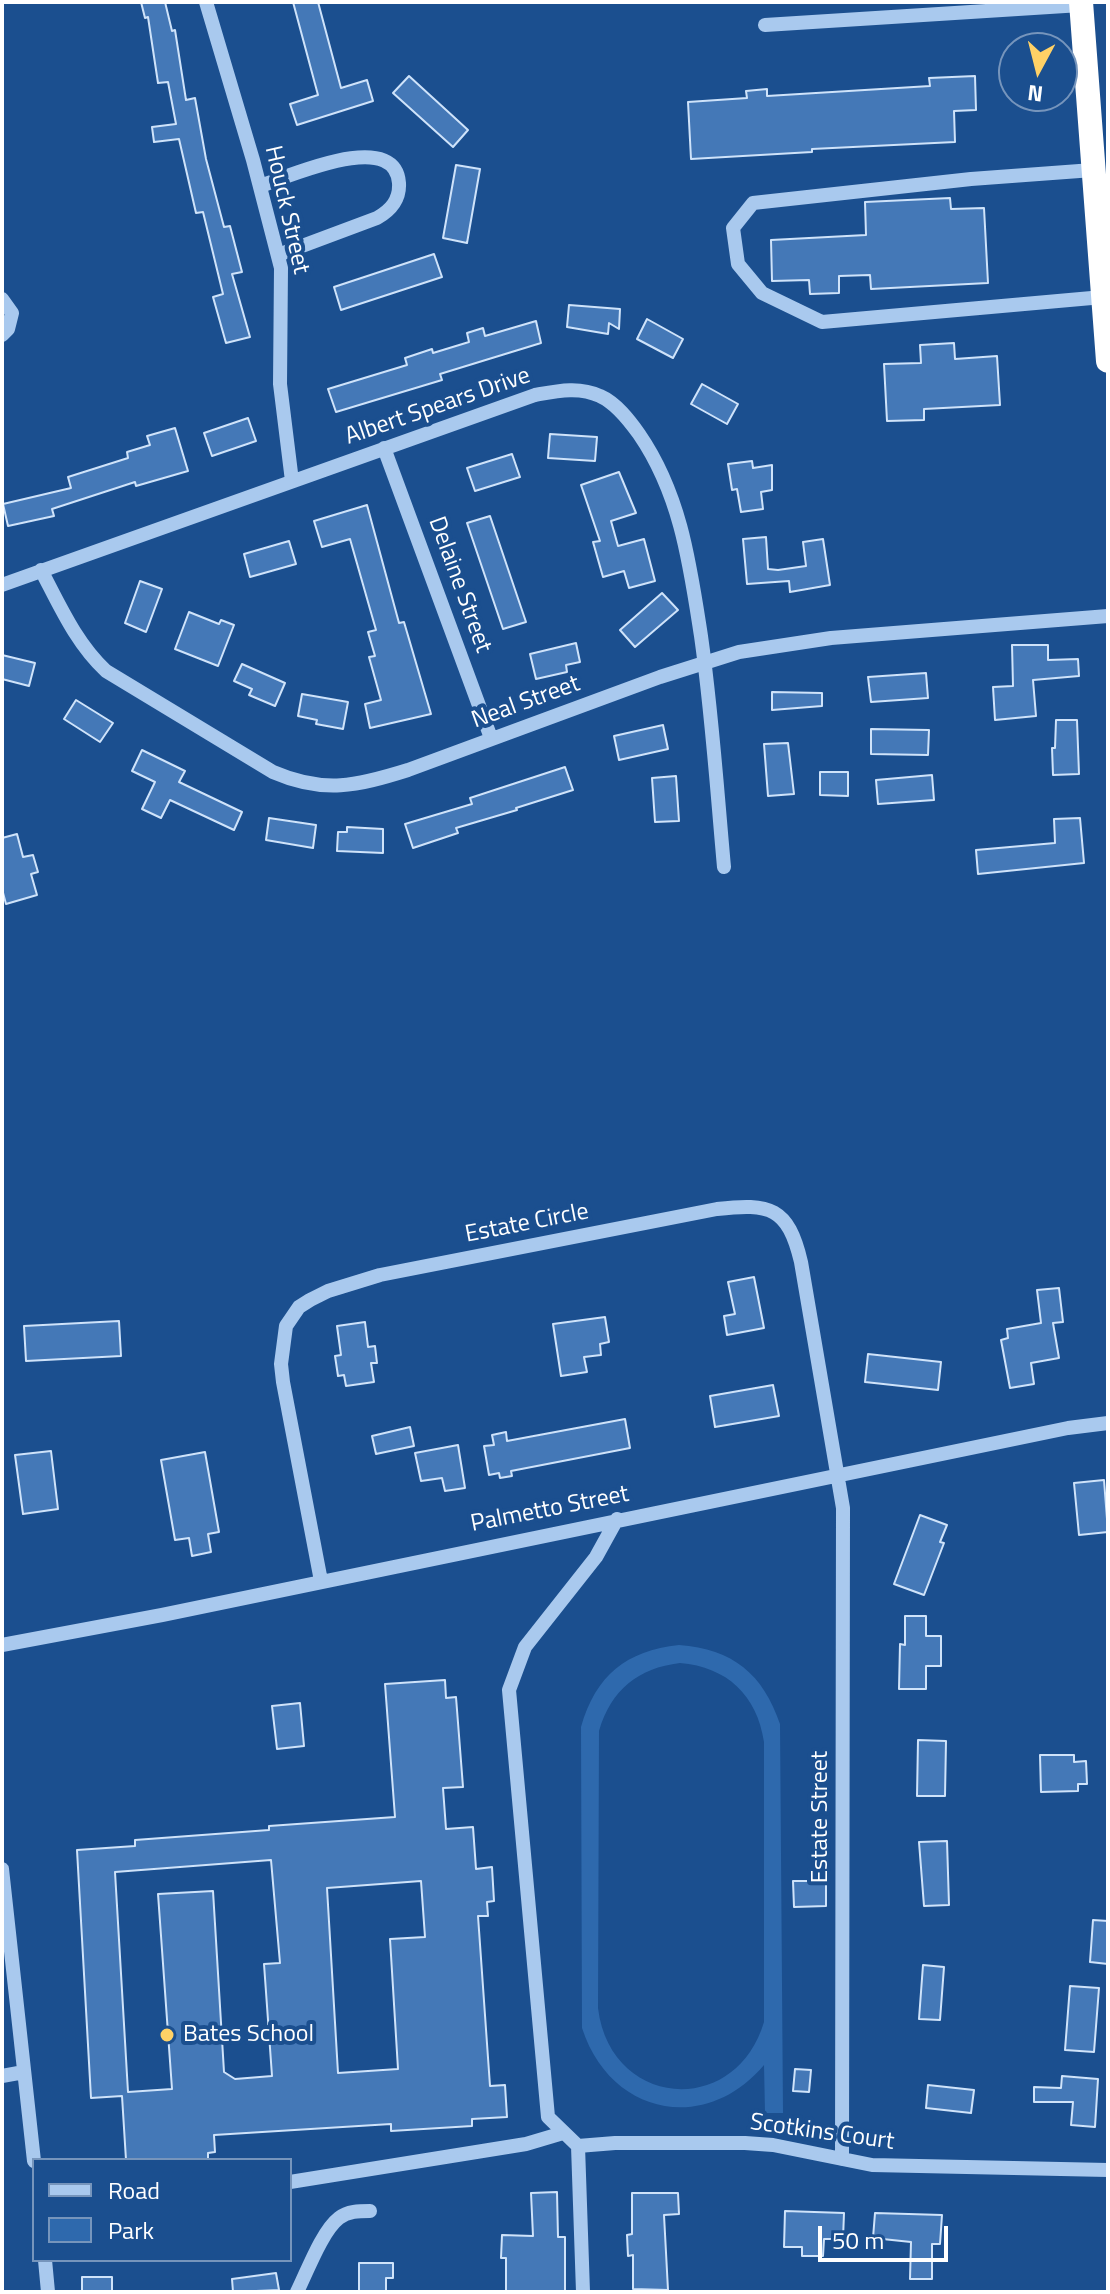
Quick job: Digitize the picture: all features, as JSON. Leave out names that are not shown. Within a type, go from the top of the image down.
[{"type":"highway","points":[[1081,3],[1093,170],[1102,215],[1108,361]]},
{"type":"street","name":"Houck Street","points":[[206,2],[278,255],[282,290],[280,384],[292,481]]},
{"type":"street","points":[[765,25],[1081,3]]},
{"type":"street","points":[[260,186],[359,155],[390,164],[398,175],[399,189],[395,202],[387,212],[278,255]]},
{"type":"street","points":[[1093,170],[971,179],[753,203],[733,228],[738,264],[762,293],[822,322],[1103,297]]},
{"type":"street","points":[[2,299],[12,313],[8,329],[2,335]]},
{"type":"street","name":"Albert Spears Drive","points":[[2,585],[535,395],[570,389],[604,397],[632,425],[657,463],[669,489],[692,572],[705,663],[724,867]]},
{"type":"street","name":"Delaine Street","points":[[384,448],[491,738]]},
{"type":"street","name":"Neal Street","points":[[41,570],[85,649],[106,671],[286,777],[329,787],[368,783],[739,652],[820,639],[1108,616]]},
{"type":"street","name":"Estate Circle","points":[[321,1581],[283,1382],[281,1364],[286,1326],[299,1307],[310,1300],[328,1291],[380,1275],[717,1209],[759,1207],[771,1212],[792,1227],[796,1238],[838,1475]]},
{"type":"street","name":"Palmetto Street","points":[[2,1645],[162,1615],[1068,1428],[1108,1423]]},
{"type":"street","name":"Estate Street","points":[[838,1475],[843,1508],[842,2159]]},
{"type":"street","points":[[583,2292],[578,2146],[548,2117],[509,1690],[525,1647],[596,1557],[617,1519]]},
{"type":"street","points":[[2,1869],[34,2158]]},
{"type":"street","points":[[2,2076],[24,2072]]},
{"type":"street","points":[[292,2182],[526,2144],[563,2133]]},
{"type":"street","name":"Scotkins Court","points":[[578,2146],[672,2142],[773,2145],[890,2166],[1108,2170]]},
{"type":"street","points":[[297,2292],[331,2226],[341,2216],[370,2211]]},
{"type":"street","points":[[45,2262],[48,2292]]},
{"type":"green space","points":[[679,1645],[698,1647],[743,1667],[765,1691],[780,1724],[783,2113],[765,2113],[764,2065],[740,2087],[715,2101],[688,2107],[661,2105],[636,2096],[614,2080],[595,2057],[582,2028],[581,1727],[595,1693],[616,1669],[643,1653]],"holes":[[[680,1663],[725,1677],[747,1697],[755,1710],[764,1742],[764,2022],[749,2053],[728,2075],[702,2087],[675,2089],[648,2082],[625,2066],[607,2041],[598,2008],[599,1731],[611,1704],[639,1676]]]},
{"type":"building","points":[[141,2],[165,2],[172,31],[175,30],[186,100],[195,98],[206,159],[224,227],[230,226],[242,272],[232,274],[250,337],[226,343],[213,297],[223,294],[203,212],[196,213],[179,139],[154,142],[152,127],[176,124],[168,82],[158,83],[148,17],[145,18]]},
{"type":"building","points":[[293,2],[318,2],[341,88],[367,80],[373,101],[297,125],[290,104],[318,95]]},
{"type":"building","points":[[409,76],[468,130],[453,147],[393,93]]},
{"type":"building","points":[[975,76],[976,110],[954,111],[955,142],[691,159],[688,102],[747,98],[746,91],[767,89],[767,96],[930,86],[929,78]]},
{"type":"building","points":[[456,165],[480,169],[467,243],[443,238]]},
{"type":"building","points":[[950,198],[951,209],[984,208],[988,283],[871,289],[870,275],[839,276],[839,293],[810,294],[809,280],[772,281],[771,240],[866,235],[865,202]]},
{"type":"building","points":[[434,254],[442,277],[341,310],[334,287]]},
{"type":"building","points":[[569,305],[620,309],[619,329],[609,323],[608,334],[567,327]]},
{"type":"building","points":[[647,319],[683,339],[673,358],[637,339]]},
{"type":"building","points":[[536,321],[541,343],[440,374],[442,380],[336,412],[328,389],[407,365],[405,358],[432,349],[433,353],[469,342],[467,333],[483,328],[485,336]]},
{"type":"building","points":[[954,343],[955,359],[997,356],[1000,405],[924,409],[924,420],[887,421],[884,364],[921,363],[920,345]]},
{"type":"building","points":[[702,384],[738,404],[727,424],[691,404]]},
{"type":"building","points":[[248,418],[256,441],[212,456],[204,433]]},
{"type":"building","points":[[175,428],[188,471],[136,486],[135,482],[52,509],[54,516],[8,526],[3,504],[71,488],[68,477],[128,458],[127,452],[150,445],[147,436]]},
{"type":"building","points":[[550,434],[597,437],[595,461],[548,458]]},
{"type":"building","points":[[512,454],[520,477],[475,491],[467,468]]},
{"type":"building","points":[[752,461],[753,468],[772,465],[772,490],[761,492],[763,509],[741,512],[737,489],[732,490],[728,464]]},
{"type":"building","points":[[619,472],[636,513],[611,521],[618,546],[644,539],[655,581],[629,588],[624,571],[603,577],[593,542],[600,541],[581,485]]},
{"type":"building","points":[[367,505],[399,623],[404,622],[431,714],[370,728],[365,704],[381,700],[369,657],[375,656],[368,632],[376,630],[350,539],[322,547],[314,521]]},
{"type":"building","points":[[490,516],[526,622],[503,629],[467,523]]},
{"type":"building","points":[[766,537],[768,569],[778,570],[806,566],[803,542],[823,539],[830,585],[790,592],[789,581],[747,584],[743,539]]},
{"type":"building","points":[[289,541],[296,564],[250,577],[244,554]]},
{"type":"building","points":[[140,581],[162,589],[146,632],[125,623]]},
{"type":"building","points":[[662,593],[678,610],[635,647],[620,630]]},
{"type":"building","points":[[189,612],[219,624],[221,620],[234,625],[218,666],[175,649]]},
{"type":"building","points":[[576,643],[580,662],[566,665],[567,672],[536,679],[530,654]]},
{"type":"building","points":[[1012,645],[1048,645],[1048,660],[1078,659],[1079,676],[1033,680],[1036,716],[995,720],[993,687],[1013,686]]},
{"type":"building","points":[[2,655],[35,663],[29,686],[2,679]]},
{"type":"building","points":[[242,664],[285,683],[275,706],[249,695],[252,689],[234,681]]},
{"type":"building","points":[[926,673],[928,698],[871,702],[868,677]]},
{"type":"building","points":[[772,692],[822,693],[822,706],[772,710]]},
{"type":"building","points":[[302,694],[348,702],[343,729],[316,724],[317,720],[298,716]]},
{"type":"building","points":[[76,700],[113,723],[100,742],[64,719]]},
{"type":"building","points":[[1056,720],[1077,720],[1079,774],[1053,775],[1052,748],[1055,748]]},
{"type":"building","points":[[663,725],[668,749],[619,760],[614,736]]},
{"type":"building","points":[[871,729],[929,730],[928,755],[871,754]]},
{"type":"building","points":[[788,743],[794,794],[768,796],[764,744]]},
{"type":"building","points":[[142,750],[185,771],[179,782],[242,812],[234,830],[170,800],[161,818],[142,809],[155,782],[132,771]]},
{"type":"building","points":[[565,767],[573,790],[456,828],[458,833],[413,848],[405,824],[472,804],[470,798]]},
{"type":"building","points":[[820,772],[848,772],[848,796],[820,795]]},
{"type":"building","points":[[932,775],[934,800],[878,804],[876,780]]},
{"type":"building","points":[[676,776],[679,821],[655,822],[652,778]]},
{"type":"building","points":[[269,818],[316,825],[313,848],[266,840]]},
{"type":"building","points":[[1080,818],[1084,863],[978,874],[976,850],[1055,843],[1054,819]]},
{"type":"building","points":[[347,827],[383,829],[383,853],[337,851],[338,832],[347,832]]},
{"type":"building","points":[[17,834],[23,857],[33,855],[38,872],[31,874],[37,895],[6,904],[2,889],[2,838]]},
{"type":"building","points":[[754,1277],[764,1328],[727,1335],[724,1316],[735,1314],[728,1282]]},
{"type":"building","points":[[1059,1288],[1063,1322],[1053,1323],[1059,1358],[1031,1363],[1034,1384],[1010,1388],[1001,1340],[1008,1338],[1007,1329],[1041,1323],[1037,1290]]},
{"type":"building","points":[[605,1317],[609,1342],[600,1344],[601,1355],[584,1357],[587,1372],[561,1376],[553,1324]]},
{"type":"building","points":[[119,1321],[121,1356],[26,1361],[24,1326]]},
{"type":"building","points":[[365,1322],[368,1347],[375,1346],[377,1363],[371,1363],[374,1382],[346,1386],[344,1375],[338,1376],[335,1356],[341,1355],[337,1326]]},
{"type":"building","points":[[868,1354],[941,1362],[938,1390],[865,1382]]},
{"type":"building","points":[[773,1385],[779,1416],[715,1427],[710,1396]]},
{"type":"building","points":[[625,1419],[630,1448],[511,1471],[512,1476],[500,1478],[499,1473],[489,1475],[484,1446],[494,1445],[492,1435],[506,1432],[507,1441]]},
{"type":"building","points":[[410,1427],[414,1446],[376,1454],[372,1436]]},
{"type":"building","points":[[458,1445],[465,1488],[445,1491],[442,1478],[421,1481],[415,1453]]},
{"type":"building","points":[[51,1451],[58,1509],[23,1514],[15,1455]]},
{"type":"building","points":[[205,1452],[219,1532],[208,1534],[211,1552],[192,1556],[189,1538],[175,1540],[161,1460]]},
{"type":"building","points":[[1104,1480],[1108,1532],[1079,1535],[1074,1483]]},
{"type":"building","points":[[920,1515],[947,1525],[940,1542],[944,1543],[924,1595],[894,1584]]},
{"type":"building","points":[[905,1616],[926,1616],[926,1636],[941,1636],[941,1666],[926,1666],[926,1689],[899,1689],[900,1644],[905,1645]]},
{"type":"building","points":[[445,1680],[446,1698],[456,1697],[463,1787],[443,1788],[446,1829],[473,1827],[476,1869],[492,1867],[494,1901],[487,1902],[488,1916],[478,1916],[490,2086],[505,2085],[507,2117],[472,2119],[472,2126],[391,2131],[391,2124],[214,2135],[215,2152],[208,2153],[208,2158],[126,2158],[122,2096],[91,2098],[77,1850],[135,1846],[135,1840],[269,1830],[269,1826],[395,1817],[385,1684]],"holes":[[[271,1860],[280,1963],[264,1964],[272,2076],[235,2079],[224,2072],[213,1891],[158,1894],[172,2089],[128,2092],[115,1872]],[[421,1881],[425,1937],[390,1939],[398,2069],[338,2073],[327,1888]]]},
{"type":"building","points":[[300,1703],[304,1746],[277,1749],[272,1706]]},
{"type":"building","points":[[918,1740],[946,1741],[945,1796],[917,1796]]},
{"type":"building","points":[[1040,1755],[1074,1755],[1074,1762],[1086,1761],[1087,1784],[1078,1784],[1078,1791],[1041,1792]]},
{"type":"building","points":[[947,1841],[949,1905],[924,1906],[919,1842]]},
{"type":"building","points":[[793,1881],[826,1881],[826,1906],[794,1907]]},
{"type":"building","points":[[1093,1920],[1108,1921],[1108,1964],[1090,1962]]},
{"type":"building","points":[[923,1965],[944,1967],[940,2020],[919,2019]]},
{"type":"building","points":[[1070,1986],[1099,1988],[1094,2052],[1065,2050]]},
{"type":"building","points":[[795,2069],[811,2070],[809,2092],[793,2091]]},
{"type":"building","points":[[1062,2076],[1098,2079],[1095,2127],[1071,2125],[1073,2102],[1034,2102],[1034,2087],[1061,2088]]},
{"type":"building","points":[[928,2085],[974,2090],[971,2113],[926,2108]]},
{"type":"building","points":[[557,2192],[558,2237],[565,2237],[565,2292],[506,2291],[506,2258],[501,2258],[502,2235],[533,2236],[531,2193]]},
{"type":"building","points":[[632,2193],[678,2193],[679,2214],[664,2215],[668,2290],[633,2289],[633,2255],[628,2256],[627,2235],[632,2234]]},
{"type":"building","points":[[785,2211],[844,2213],[843,2239],[824,2239],[823,2256],[802,2256],[802,2247],[784,2247]]},
{"type":"building","points":[[875,2213],[942,2215],[940,2244],[932,2244],[932,2279],[910,2279],[911,2242],[873,2238]]},
{"type":"building","points":[[359,2263],[393,2263],[393,2278],[386,2278],[386,2292],[359,2292]]},
{"type":"building","points":[[276,2273],[279,2290],[233,2292],[232,2279]]},
{"type":"building","points":[[82,2277],[112,2277],[112,2292],[82,2292]]},
{"type":"place","name":"Bates School","points":[[167,2035]]}]
